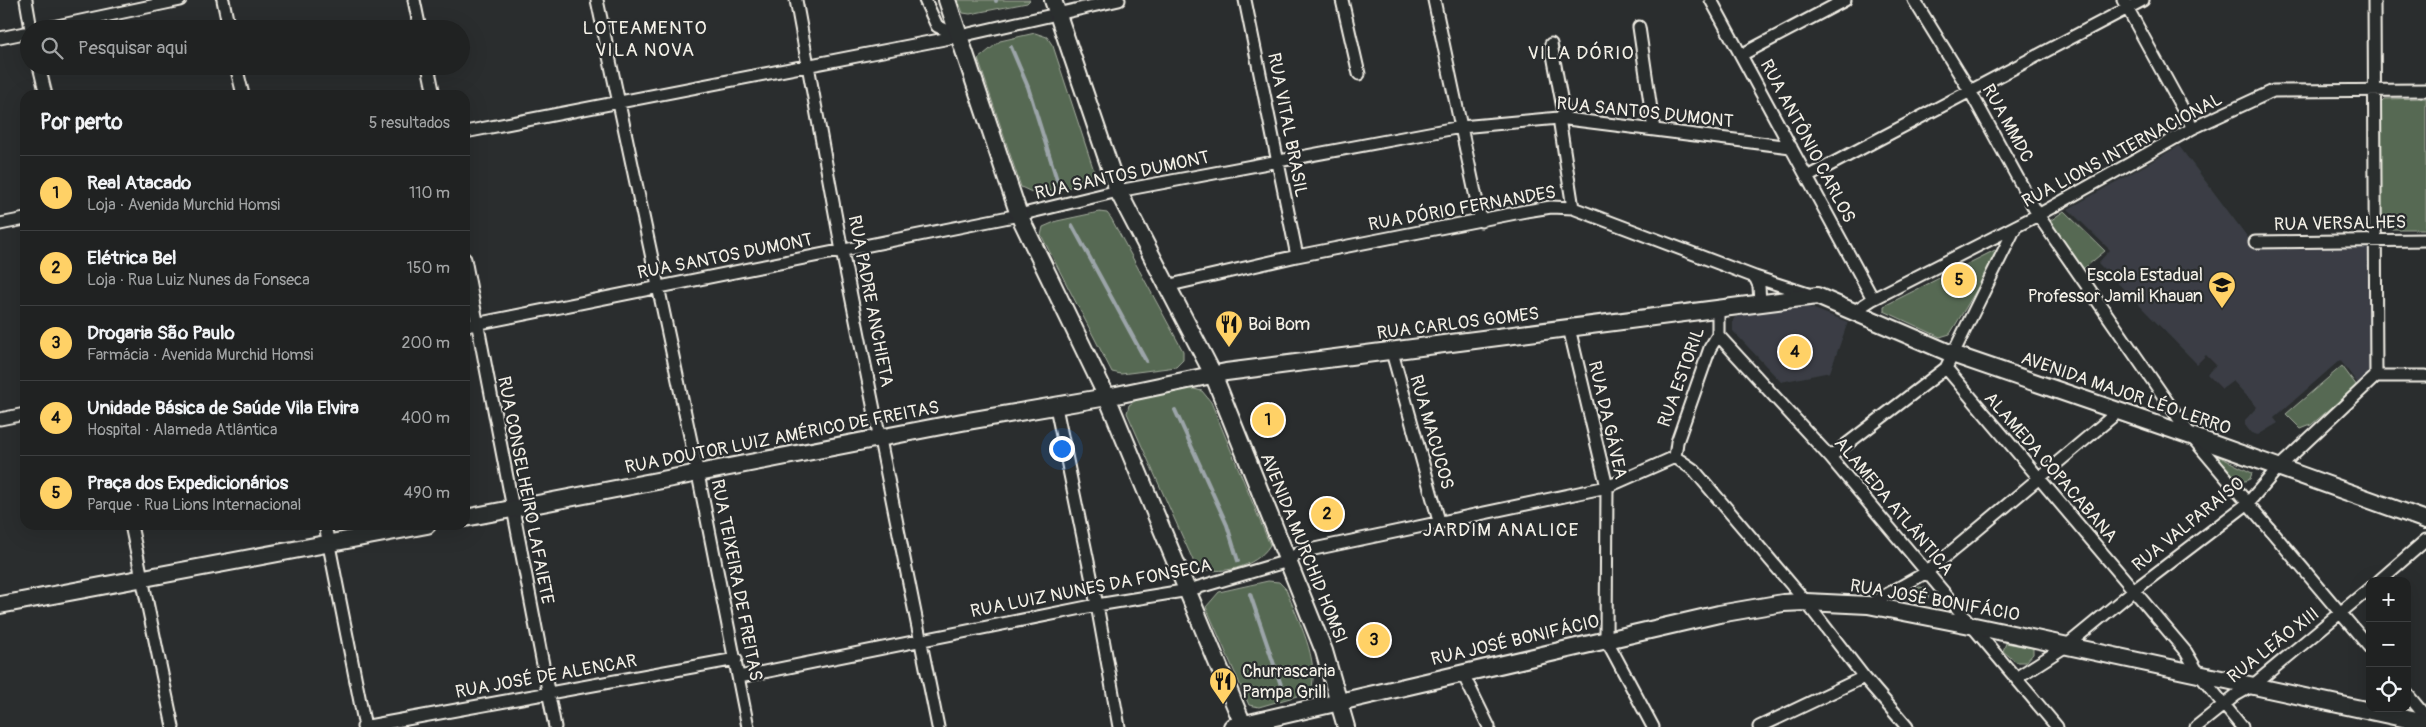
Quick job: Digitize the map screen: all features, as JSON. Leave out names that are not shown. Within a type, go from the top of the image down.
[{"type":"street","points":[[26,0],[29,20]]},
{"type":"street","points":[[86,20],[180,0]]},
{"type":"street","points":[[222,0],[227,20]]},
{"type":"street","points":[[414,0],[418,20]]},
{"type":"street","name":"RUA TEIXEIRA DE FREITAS","points":[[597,0],[698,474],[748,727]]},
{"type":"street","name":"RUA PADRE ANCHIETA","points":[[796,0],[842,250],[938,727]]},
{"type":"street","points":[[924,0],[937,26],[960,36]]},
{"type":"street","points":[[947,0],[1019,215],[1107,397],[1188,590],[1240,726]]},
{"type":"street","points":[[470,131],[960,36],[1061,6],[1119,0]]},
{"type":"street","name":"RUA VITAL BRASIL","points":[[1245,0],[1297,256]]},
{"type":"street","points":[[1342,0],[1359,74]]},
{"type":"street","points":[[1434,0],[1480,221]]},
{"type":"street","name":"RUA ANTÔNIO CARLOS","points":[[1711,0],[1873,299]]},
{"type":"street","points":[[1741,54],[1846,0]]},
{"type":"street","name":"RUA MMDC","points":[[1914,0],[1970,91],[2038,215],[2191,436],[2366,643]]},
{"type":"street","points":[[1807,177],[1970,91],[2126,4],[2144,0]]},
{"type":"street","points":[[2374,0],[2376,376],[2426,376]]},
{"type":"street","points":[[2126,4],[2193,128]]},
{"type":"street","name":"AVENIDA MURCHID HOMSI","points":[[1061,6],[1118,191],[1213,374],[1324,651],[1346,727]]},
{"type":"street","points":[[1639,27],[1654,130]]},
{"type":"street","points":[[0,38],[20,34]]},
{"type":"street","points":[[1551,44],[1573,208]]},
{"type":"street","points":[[41,75],[45,90]]},
{"type":"street","points":[[238,75],[241,90]]},
{"type":"street","points":[[430,75],[433,90]]},
{"type":"street","name":"RUA LIONS INTERNACIONAL","points":[[1853,312],[1873,299],[2038,215],[2193,128],[2273,92],[2426,90]]},
{"type":"street","name":"RUA SANTOS DUMONT","points":[[471,325],[1019,215],[1118,191],[1460,127],[1562,118],[1791,147]]},
{"type":"street","name":"RUA DÓRIO FERNANDES","points":[[1166,286],[1297,256],[1551,208],[1573,208],[1755,278],[1817,296]]},
{"type":"street","points":[[0,224],[20,220]]},
{"type":"street","points":[[1830,457],[1949,361],[2016,226]]},
{"type":"street","name":"RUA VERSALHES","points":[[2254,242],[2426,240]]},
{"type":"street","points":[[1755,278],[1761,295],[1760,303]]},
{"type":"street","name":"AVENIDA MAJOR LÉO LERRO","points":[[1817,296],[1853,312],[1949,361],[2120,411],[2426,520]]},
{"type":"street","name":"RUA CARLOS GOMES","points":[[1107,397],[1213,374],[1817,296]]},
{"type":"street","name":"RUA ESTORIL","points":[[1675,457],[1677,442],[1710,348],[1718,335],[1718,308]]},
{"type":"street","name":"RUA CONSELHEIRO LAFAIETE","points":[[471,325],[512,509],[555,727]]},
{"type":"street","name":"RUA DA GÁVEA","points":[[1569,328],[1607,487],[1606,639]]},
{"type":"street","name":"ALAMEDA ATLÂNTICA","points":[[1718,335],[1830,457],[2057,727]]},
{"type":"street","name":"RUA MACUCOS","points":[[1392,352],[1439,521]]},
{"type":"street","name":"ALAMEDA COPACABANA","points":[[1949,361],[1968,397],[2041,478],[2193,661],[2199,674],[2242,727]]},
{"type":"street","name":"RUA VALPARAISO","points":[[2016,678],[2066,646],[2133,591],[2247,504],[2278,468],[2376,376]]},
{"type":"street","name":"RUA DOUTOR LUIZ AMÉRICO DE FREITAS","points":[[470,517],[881,438],[1107,397]]},
{"type":"street","points":[[1056,406],[1097,605],[1119,727]]},
{"type":"street","points":[[1868,605],[1927,572],[2120,411]]},
{"type":"street","points":[[0,419],[20,415]]},
{"type":"street","points":[[1675,457],[1694,470],[1806,602],[1864,677],[1907,727]]},
{"type":"street","name":"RUA LUIZ NUNES DA FONSECA","points":[[739,677],[921,639],[1097,605],[1188,590],[1288,561],[1300,552],[1439,521],[1607,487],[1675,457]]},
{"type":"street","points":[[132,530],[173,727]]},
{"type":"street","points":[[326,530],[364,727]]},
{"type":"street","points":[[0,605],[395,530]]},
{"type":"street","points":[[2383,577],[2426,540]]},
{"type":"street","name":"RUA LEÃO XIII","points":[[2196,727],[2252,686],[2366,591]]},
{"type":"street","name":"RUA JOSÉ BONIFÁCIO","points":[[1240,726],[1606,639],[1756,608],[1806,602],[1868,605],[1970,625],[2426,723]]},
{"type":"street","points":[[1606,639],[1653,727]]},
{"type":"street","name":"RUA JOSÉ DE ALENCAR","points":[[364,727],[736,659]]},
{"type":"street","points":[[1462,672],[1489,727]]},
{"type":"street","points":[[1759,727],[1864,677]]},
{"type":"street","points":[[2411,699],[2426,717]]},
{"type":"shaded area","name":"Escola Estadual Professor Jamil Khauan","points":[[2179,146],[2255,247],[2370,247],[2371,374],[2358,384],[2340,360],[2274,418],[2278,423],[2258,435],[2251,433],[2245,425],[2245,420],[2257,407],[2233,381],[2222,389],[2207,374],[2216,365],[2206,355],[2197,364],[2098,263],[2110,250],[2068,209]]},
{"type":"shaded area","points":[[1801,304],[1848,322],[1830,372],[1781,382],[1733,331],[1733,320],[1740,313]]},
{"type":"green space","points":[[958,0],[1030,0],[1027,3],[970,14],[963,13]]},
{"type":"green space","points":[[1035,33],[1047,37],[1053,46],[1097,180],[1067,188],[1034,193],[1021,187],[978,59],[1000,41]]},
{"type":"green space","points":[[2426,98],[2426,229],[2391,229],[2380,220],[2378,105],[2384,99]]},
{"type":"green space","points":[[2064,211],[2105,251],[2082,270],[2050,221]]},
{"type":"green space","points":[[1099,212],[1107,213],[1111,218],[1183,351],[1183,360],[1176,367],[1121,374],[1112,372],[1041,235],[1043,227],[1057,221]]},
{"type":"green space","points":[[1995,250],[1998,254],[1950,334],[1940,337],[1884,311],[1884,306]]},
{"type":"green space","points":[[2342,366],[2357,386],[2311,425],[2301,429],[2286,414]]},
{"type":"green space","points":[[1190,388],[1202,391],[1211,402],[1270,545],[1256,559],[1236,568],[1215,571],[1196,567],[1127,413],[1129,405],[1136,400]]},
{"type":"green space","points":[[2216,455],[2252,473],[2250,479],[2240,483]]},
{"type":"green space","points":[[1268,581],[1279,582],[1286,589],[1302,627],[1310,653],[1313,679],[1311,692],[1259,707],[1249,705],[1206,607],[1219,592]]},
{"type":"green space","points":[[1919,587],[1926,588],[1929,592],[1928,598],[1916,599],[1909,594]]},
{"type":"green space","points":[[2006,643],[2033,648],[2033,654],[2026,662],[2016,662],[2003,651]]},
{"type":"waterway","points":[[1011,47],[1028,87],[1057,180]]},
{"type":"waterway","points":[[1072,225],[1146,361]]},
{"type":"waterway","points":[[1175,410],[1227,525],[1238,561]]},
{"type":"waterway","points":[[1250,594],[1283,691]]},
{"type":"place","name":"Praça dos Expedicionários","points":[[1959,280]]},
{"type":"place","name":"Escola Estadual Professor Jamil Khauan","points":[[2222,309]]},
{"type":"place","name":"Boi Bom","points":[[1229,348]]},
{"type":"place","name":"Unidade Básica de Saúde Vila Elvira","points":[[1795,352]]},
{"type":"place","name":"Real Atacado","points":[[1268,420]]},
{"type":"place","name":"Elétrica Bel","points":[[1327,514]]},
{"type":"place","name":"Drogaria São Paulo","points":[[1374,640]]},
{"type":"place","name":"Churrascaria Pampa Grill","points":[[1223,705]]},
{"type":"district","name":"LOTEAMENTO VILA NOVA","points":[[645,38]]},
{"type":"district","name":"VILA DÓRIO","points":[[1581,52]]},
{"type":"district","name":"JARDIM ANALICE","points":[[1501,529]]}]
